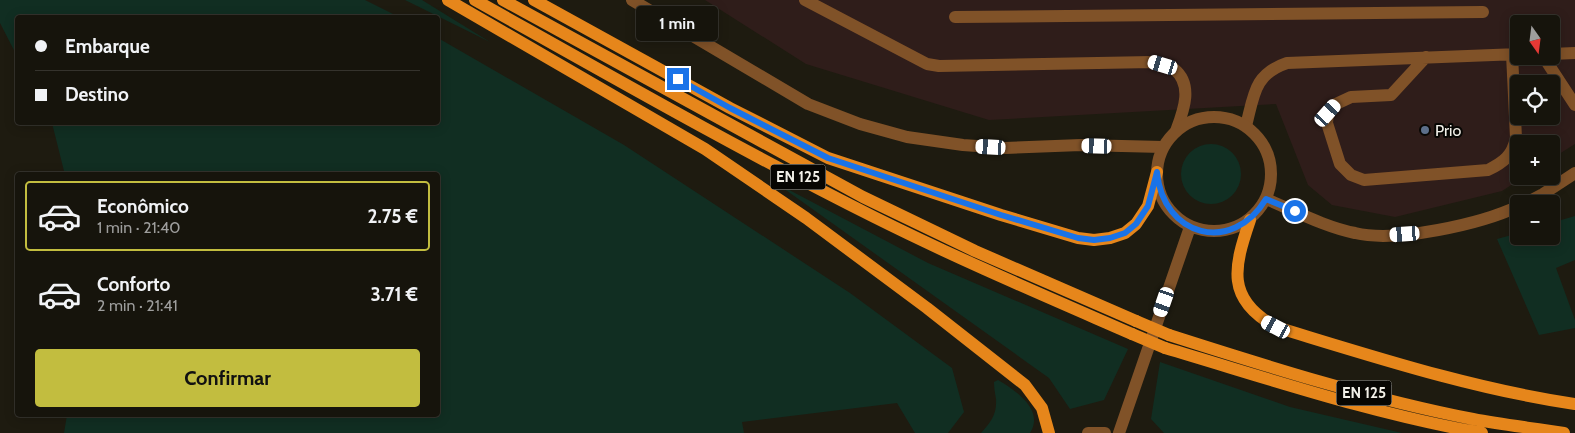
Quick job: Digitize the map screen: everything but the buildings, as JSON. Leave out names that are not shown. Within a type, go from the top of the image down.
[{"type":"main road","points":[[448,0],[705,149],[806,218],[920,303],[1024,385],[1042,408],[1050,433]]},
{"type":"main road","name":"EN 125","points":[[475,0],[685,118],[872,216],[950,254],[1132,334],[1165,348],[1335,400],[1443,426],[1482,433]]},
{"type":"main road","name":"EN 125","points":[[503,0],[863,197],[984,255],[1136,322],[1169,335],[1277,369],[1380,398],[1474,420],[1564,433]]},
{"type":"main road","points":[[534,0],[730,108],[828,158],[1001,215],[1078,238],[1094,240],[1110,238],[1125,233],[1136,224],[1148,206],[1157,172]]},
{"type":"main road","points":[[1250,220],[1237,257],[1237,273],[1245,302],[1259,317],[1276,327],[1465,383],[1575,404]]},
{"type":"street","points":[[632,0],[808,104],[860,124],[907,137],[963,146],[1005,148],[1081,145],[1163,147]]},
{"type":"street","points":[[805,0],[927,64],[940,66],[1152,62],[1174,69],[1184,82],[1186,104],[1176,131],[1163,147],[1157,172],[1158,188],[1165,204],[1176,217],[1190,227],[1205,231],[1221,232],[1236,228],[1250,220],[1266,199],[1272,183],[1272,167],[1267,151],[1258,137],[1246,126],[1229,119],[1210,117],[1192,121],[1176,131]]},
{"type":"street","points":[[955,17],[1483,12]]},
{"type":"street","points":[[1560,54],[1575,53]]},
{"type":"street","points":[[1246,126],[1255,90],[1261,79],[1272,68],[1287,63],[1510,54]]},
{"type":"street","points":[[1426,57],[1390,96],[1351,97],[1336,104],[1328,113],[1327,123],[1340,164],[1351,175],[1364,180],[1488,170],[1504,162],[1513,151],[1516,138],[1516,65]]},
{"type":"street","points":[[1549,65],[1575,105]]},
{"type":"street","points":[[1541,195],[1575,173]]},
{"type":"street","points":[[1266,199],[1323,223],[1356,234],[1435,231],[1479,221],[1510,209]]},
{"type":"street","points":[[1119,433],[1190,227]]},
{"type":"street","points":[[1088,433],[1105,433]]},
{"type":"shaded area","points":[[705,0],[1575,0],[1575,144],[1560,153],[1560,135],[1510,135],[1511,185],[1502,191],[1395,217],[1332,205],[1308,185],[1276,104],[989,120],[806,64]]},
{"type":"green space","points":[[0,0],[365,0],[395,15],[15,15],[15,52],[0,23]]},
{"type":"green space","points":[[405,0],[422,0],[490,42],[440,17],[440,15],[435,15]]},
{"type":"green space","points":[[440,39],[624,145],[850,293],[952,368],[964,412],[948,433],[915,433],[897,403],[742,422],[744,433],[64,433],[67,417],[440,417],[440,172],[64,172],[52,125],[440,125]]},
{"type":"green space","points":[[1205,144],[1217,144],[1228,149],[1236,157],[1241,168],[1239,186],[1228,199],[1217,204],[1205,204],[1194,199],[1186,191],[1181,180],[1181,168],[1186,157],[1194,149]]},
{"type":"green space","points":[[776,183],[928,263],[1128,349],[1104,400],[1070,409],[1049,378]]},
{"type":"green space","points":[[1575,216],[1575,260],[1556,268],[1575,320],[1575,328],[1539,335],[1497,239],[1510,235],[1510,245],[1560,245],[1560,220]]},
{"type":"green space","points":[[1160,362],[1290,407],[1402,433],[1164,433],[1151,419]]},
{"type":"green space","points":[[998,380],[1020,395],[1031,409],[1034,416],[1034,425],[1030,433],[981,433],[994,413],[996,399],[994,382]]},
{"type":"place","name":"Prio","points":[[1425,130]]},
{"type":"route","points":[[678,79],[828,158],[1001,215],[1078,238],[1094,240],[1110,238],[1125,233],[1136,224],[1148,206],[1157,172],[1158,188],[1165,204],[1176,217],[1190,227],[1205,231],[1221,232],[1236,228],[1250,220],[1266,199],[1295,211]]}]
